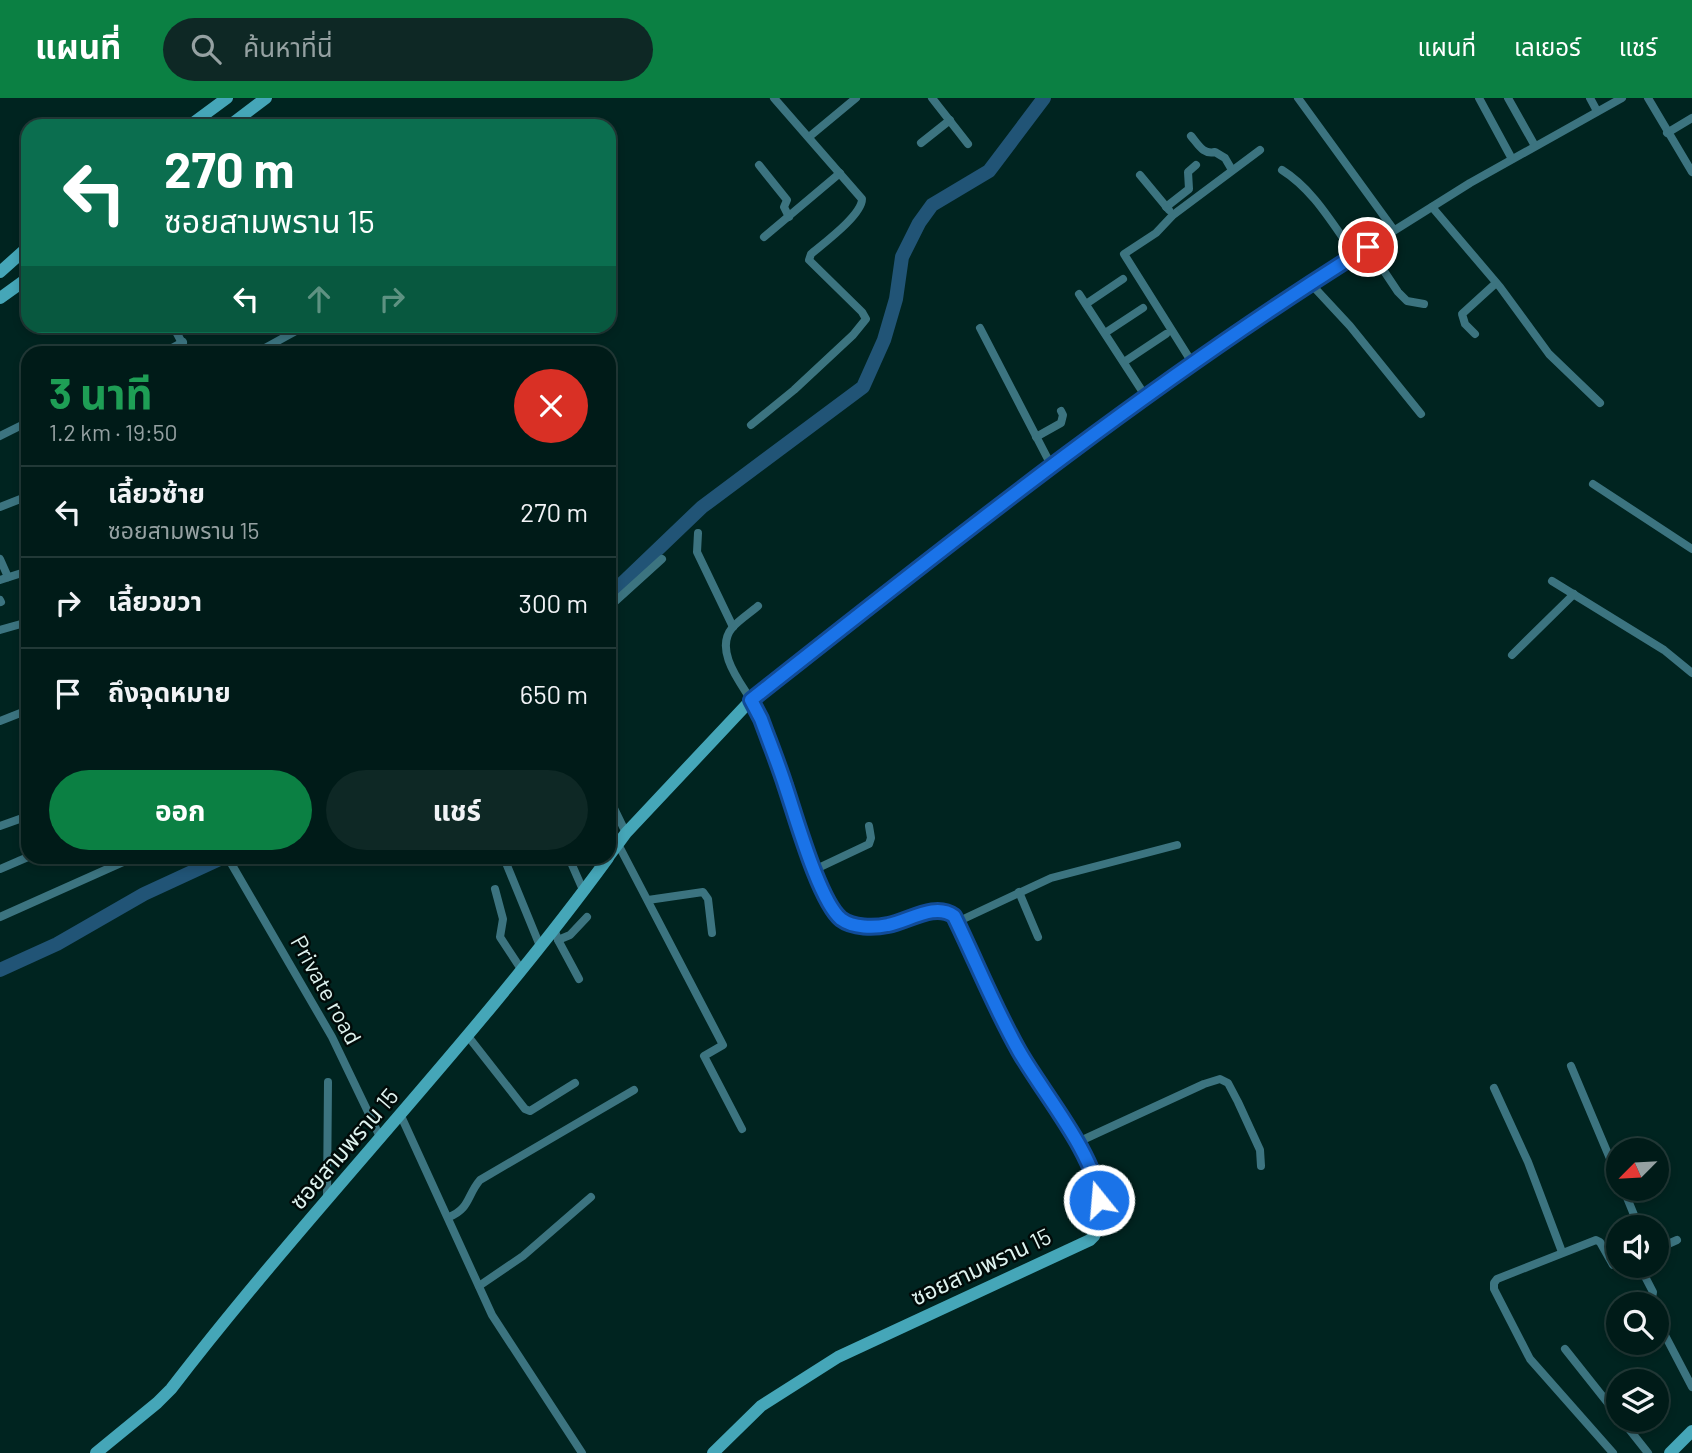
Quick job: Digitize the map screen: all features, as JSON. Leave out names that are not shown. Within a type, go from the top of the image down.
[{"type":"street","points":[[238,119],[267,98]]},
{"type":"street","points":[[751,425],[794,390],[866,320],[862,312],[809,260],[811,254],[862,207],[862,199],[774,98]]},
{"type":"street","points":[[809,137],[856,98]]},
{"type":"street","points":[[932,98],[968,144]]},
{"type":"street","points":[[1298,98],[1394,230]]},
{"type":"street","points":[[1479,98],[1512,159]]},
{"type":"street","points":[[1508,98],[1535,146]]},
{"type":"street","points":[[1590,98],[1597,111]]},
{"type":"street","points":[[751,700],[1051,465],[1193,364],[1394,230],[1512,159],[1622,98]]},
{"type":"street","points":[[1648,98],[1692,172]]},
{"type":"street","points":[[198,119],[225,99]]},
{"type":"street","points":[[1667,132],[1692,118]]},
{"type":"street","points":[[921,143],[950,120]]},
{"type":"street","points":[[1191,136],[1204,151],[1215,152],[1225,158],[1233,170]]},
{"type":"street","points":[[1193,364],[1124,255],[1156,233],[1173,215],[1259,150]]},
{"type":"street","points":[[1166,207],[1189,189],[1188,172],[1196,165]]},
{"type":"street","points":[[759,166],[787,200],[783,207],[789,217]]},
{"type":"street","points":[[1282,170],[1297,180],[1315,200],[1355,255]]},
{"type":"street","points":[[764,237],[840,173]]},
{"type":"street","points":[[1140,175],[1173,215]]},
{"type":"street","points":[[1432,207],[1496,283],[1549,354],[1600,403]]},
{"type":"street","points":[[1368,247],[1398,292],[1407,301],[1424,304]]},
{"type":"street","points":[[0,272],[21,253]]},
{"type":"street","points":[[1086,303],[1123,279]]},
{"type":"street","points":[[0,298],[21,283]]},
{"type":"street","points":[[1475,334],[1465,324],[1462,314],[1496,283]]},
{"type":"street","points":[[1311,284],[1350,326],[1421,414]]},
{"type":"street","points":[[1079,294],[1146,397]]},
{"type":"street","points":[[1105,333],[1143,308]]},
{"type":"street","points":[[980,328],[1051,465]]},
{"type":"street","points":[[177,333],[185,346]]},
{"type":"street","points":[[269,346],[292,333]]},
{"type":"street","points":[[1124,362],[1166,334]]},
{"type":"street","points":[[176,346],[183,342]]},
{"type":"street","points":[[1036,438],[1061,423],[1061,411]]},
{"type":"street","points":[[0,436],[21,426]]},
{"type":"street","points":[[1593,484],[1692,549]]},
{"type":"street","points":[[0,507],[21,499]]},
{"type":"street","points":[[698,533],[697,552],[733,627]]},
{"type":"street","points":[[0,559],[4,579],[21,573]]},
{"type":"street","points":[[616,601],[662,559]]},
{"type":"street","points":[[1552,580],[1664,650],[1692,673]]},
{"type":"street","points":[[1512,655],[1574,594]]},
{"type":"street","points":[[758,606],[733,627],[729,633],[726,652],[761,719],[814,870],[832,908],[842,919],[869,927],[884,926],[938,909],[946,911],[957,922],[1019,892],[1067,873],[1177,845]]},
{"type":"street","points":[[0,630],[21,624]]},
{"type":"street","name":"ซอยสามพราน 15","points":[[616,846],[751,700]]},
{"type":"street","points":[[0,720],[21,712]]},
{"type":"street","points":[[0,826],[21,818]]},
{"type":"street","points":[[616,820],[648,900],[723,1045],[704,1056],[742,1129]]},
{"type":"street","points":[[814,870],[869,844],[869,827]]},
{"type":"street","points":[[0,869],[21,860]]},
{"type":"street","points":[[0,917],[119,864]]},
{"type":"street","name":"Private road","points":[[231,864],[332,1037],[381,1139]]},
{"type":"street","points":[[506,864],[540,946]]},
{"type":"street","points":[[572,864],[583,890]]},
{"type":"street","name":"ซอยสามพราน 15","points":[[96,1453],[171,1390],[263,1275],[401,1116],[540,946],[556,934],[603,864]]},
{"type":"street","points":[[495,889],[503,919],[500,937],[521,969]]},
{"type":"street","points":[[648,900],[703,892],[708,899],[712,933]]},
{"type":"street","points":[[1019,892],[1038,937]]},
{"type":"street","points":[[579,979],[556,934],[569,934],[587,917]]},
{"type":"street","name":"ซอยสามพราน 15","points":[[713,1453],[761,1406],[838,1357],[1094,1236],[1098,1227],[1098,1188],[1077,1142],[1019,1051],[957,922]]},
{"type":"street","points":[[467,1035],[525,1109],[530,1111],[575,1083]]},
{"type":"street","points":[[1571,1066],[1606,1149]]},
{"type":"street","points":[[1077,1142],[1220,1079],[1228,1083],[1238,1102],[1260,1150],[1261,1166]]},
{"type":"street","points":[[327,1201],[328,1082]]},
{"type":"street","points":[[1494,1088],[1528,1162],[1562,1252]]},
{"type":"street","points":[[449,1217],[464,1209],[480,1180],[634,1090]]},
{"type":"street","points":[[401,1116],[500,1330],[582,1453]]},
{"type":"street","points":[[479,1286],[523,1256],[591,1197]]},
{"type":"street","points":[[1606,1252],[1600,1242],[1595,1240],[1497,1279],[1494,1289],[1530,1359],[1613,1453]]},
{"type":"street","points":[[1669,1243],[1676,1240]]},
{"type":"street","points":[[1669,1343],[1692,1387]]},
{"type":"street","points":[[1565,1349],[1606,1400]]},
{"type":"street","points":[[1670,1453],[1692,1431]]},
{"type":"street","points":[[1631,1432],[1648,1453]]},
{"type":"waterway","points":[[616,589],[702,507],[863,387],[884,340],[896,299],[902,257],[919,223],[932,205],[989,171],[1044,98]]},
{"type":"waterway","points":[[0,970],[57,944],[144,894],[209,864]]},
{"type":"route","points":[[1099,1200],[1098,1188],[1077,1142],[1019,1051],[954,916],[938,909],[899,923],[869,927],[842,919],[832,908],[808,855],[785,784],[761,719],[751,700],[1030,481],[1125,410],[1368,247]]}]
